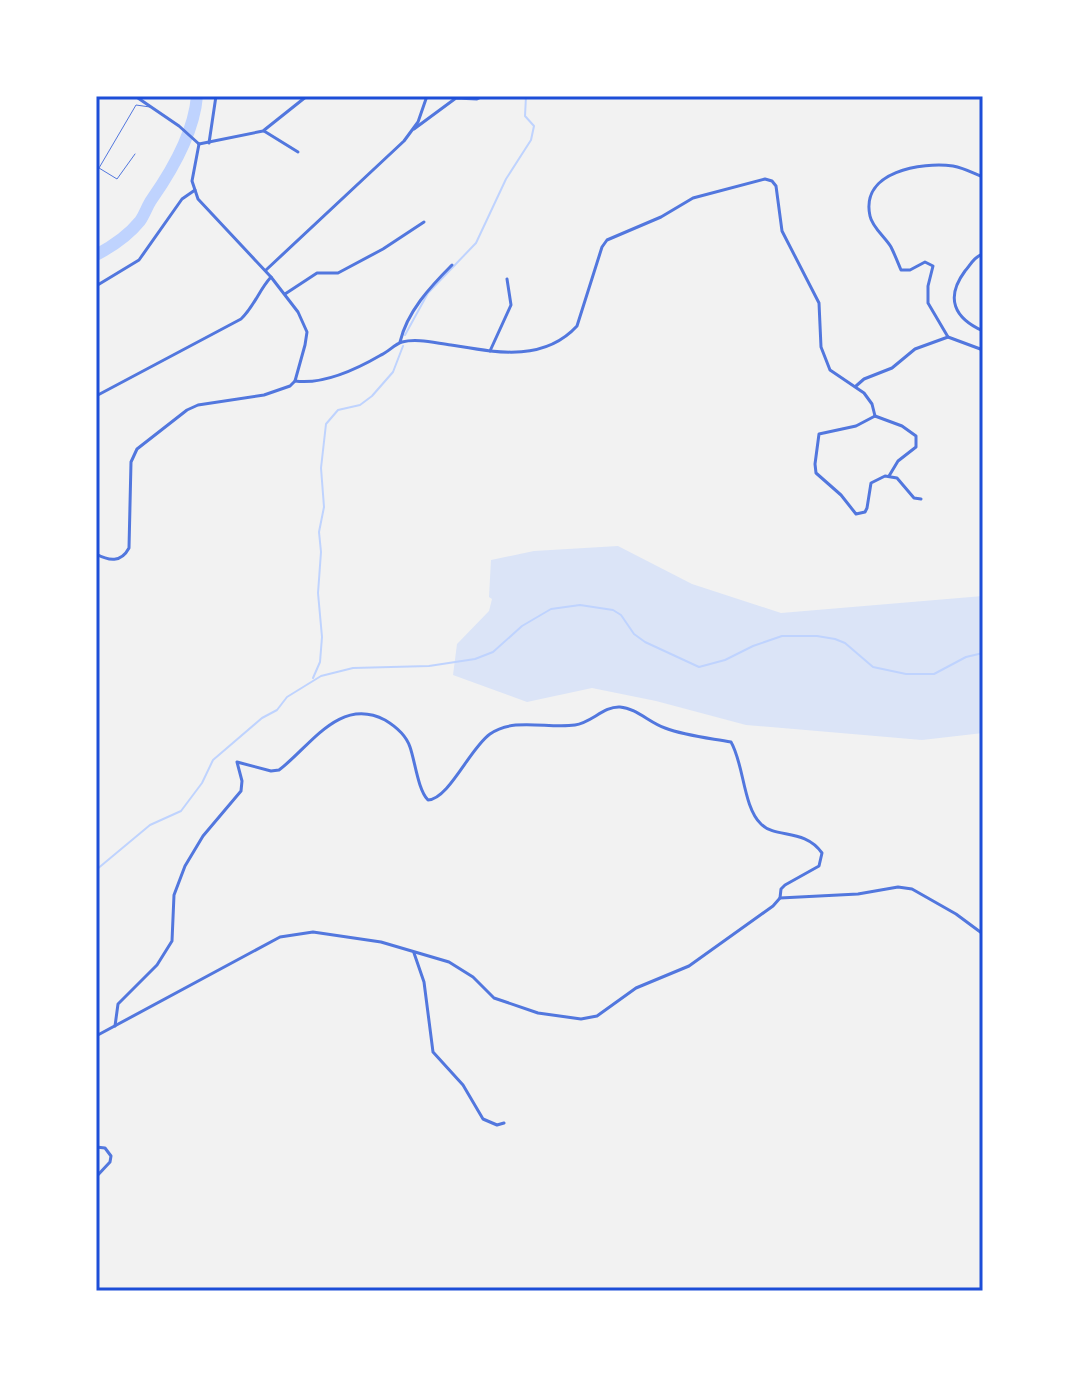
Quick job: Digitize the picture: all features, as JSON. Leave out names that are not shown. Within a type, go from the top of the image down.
[{"type":"street","points":[[135,96],[198,143],[263,131],[307,96]]},
{"type":"street","points":[[209,143],[216,96]]},
{"type":"street","points":[[411,131],[422,113],[427,96]]},
{"type":"street","points":[[265,271],[411,131],[456,98],[477,99],[483,96]]},
{"type":"street","points":[[263,131],[298,152]]},
{"type":"street","points":[[198,143],[192,181],[198,199],[271,277],[304,322],[307,332],[295,381]]},
{"type":"street","points":[[983,177],[954,166],[893,172],[887,174],[877,186],[869,206],[870,218],[890,246],[901,270],[910,270],[927,262],[933,266],[928,303],[948,337],[983,350]]},
{"type":"street","points":[[96,554],[114,560],[123,556],[129,548],[131,462],[141,445],[198,405],[264,395],[283,390],[295,381],[330,379],[378,357],[400,342],[433,342],[514,354],[543,347],[570,335],[582,316],[602,247],[614,235],[661,217],[693,198],[761,180],[772,181],[776,186],[782,231],[819,303],[821,347],[830,370],[868,397],[875,416]]},
{"type":"street","points":[[96,286],[139,260],[182,199],[195,190]]},
{"type":"street","points":[[285,294],[317,273],[338,273],[424,222]]},
{"type":"street","points":[[983,254],[977,256],[958,281],[954,297],[963,319],[983,331]]},
{"type":"street","points":[[400,342],[404,328],[424,296],[452,265]]},
{"type":"street","points":[[96,396],[241,319],[251,310],[271,277]]},
{"type":"street","points":[[490,351],[511,305],[507,279]]},
{"type":"street","points":[[856,386],[864,379],[898,364],[915,349],[948,337]]},
{"type":"street","points":[[889,476],[898,461],[916,447],[916,436],[902,426],[875,416],[856,426],[819,434],[816,473],[841,495],[856,514],[865,512],[867,508],[871,483],[889,476],[897,478],[914,498],[921,499]]},
{"type":"street","points":[[96,1036],[115,1026],[280,937],[313,932],[381,942],[449,962],[473,977],[494,998],[538,1013],[581,1019],[597,1016],[636,988],[689,966],[773,906],[785,885],[819,866],[822,853],[792,833],[774,832],[759,822],[731,742],[666,729],[626,708],[616,707],[573,726],[511,726],[491,733],[465,761],[444,792],[437,799],[428,800],[421,788],[409,743],[403,734],[379,717],[344,717],[325,727],[279,770],[271,771],[237,762],[242,788],[239,796],[203,836],[180,876],[174,895],[172,941],[157,965],[118,1004],[115,1026]]},
{"type":"street","points":[[780,898],[858,894],[898,887],[912,889],[956,914],[983,934]]},
{"type":"street","points":[[414,953],[424,982],[433,1052],[463,1085],[483,1119],[497,1125],[504,1123]]},
{"type":"street","points":[[96,1147],[108,1150],[111,1159],[96,1177]]},
{"type":"lane","points":[[135,154],[117,179],[99,168],[136,105],[152,106]]},
{"type":"shaded area","points":[[618,546],[692,584],[781,613],[983,596],[983,733],[922,740],[746,725],[592,688],[527,702],[453,675],[457,644],[489,611],[492,599],[489,597],[491,560],[534,551]]},
{"type":"waterway","points":[[96,255],[125,236],[142,218],[181,150],[192,123],[197,96]]},
{"type":"waterway","points":[[405,335],[428,293],[476,243],[506,179],[531,140],[534,126],[525,116],[526,96]]},
{"type":"waterway","points":[[313,678],[320,662],[322,637],[318,593],[319,532],[324,507],[321,468],[326,424],[338,410],[360,405],[372,396],[393,372],[403,346]]},
{"type":"waterway","points":[[96,870],[150,825],[181,811],[202,783],[213,760],[262,718],[277,710],[287,697],[321,676],[353,668],[429,666],[475,659],[493,652],[522,626],[551,609],[580,605],[613,610],[645,642],[699,667],[725,660],[782,636],[835,639],[845,643],[873,667],[906,674],[934,674],[966,657],[983,653]]}]
